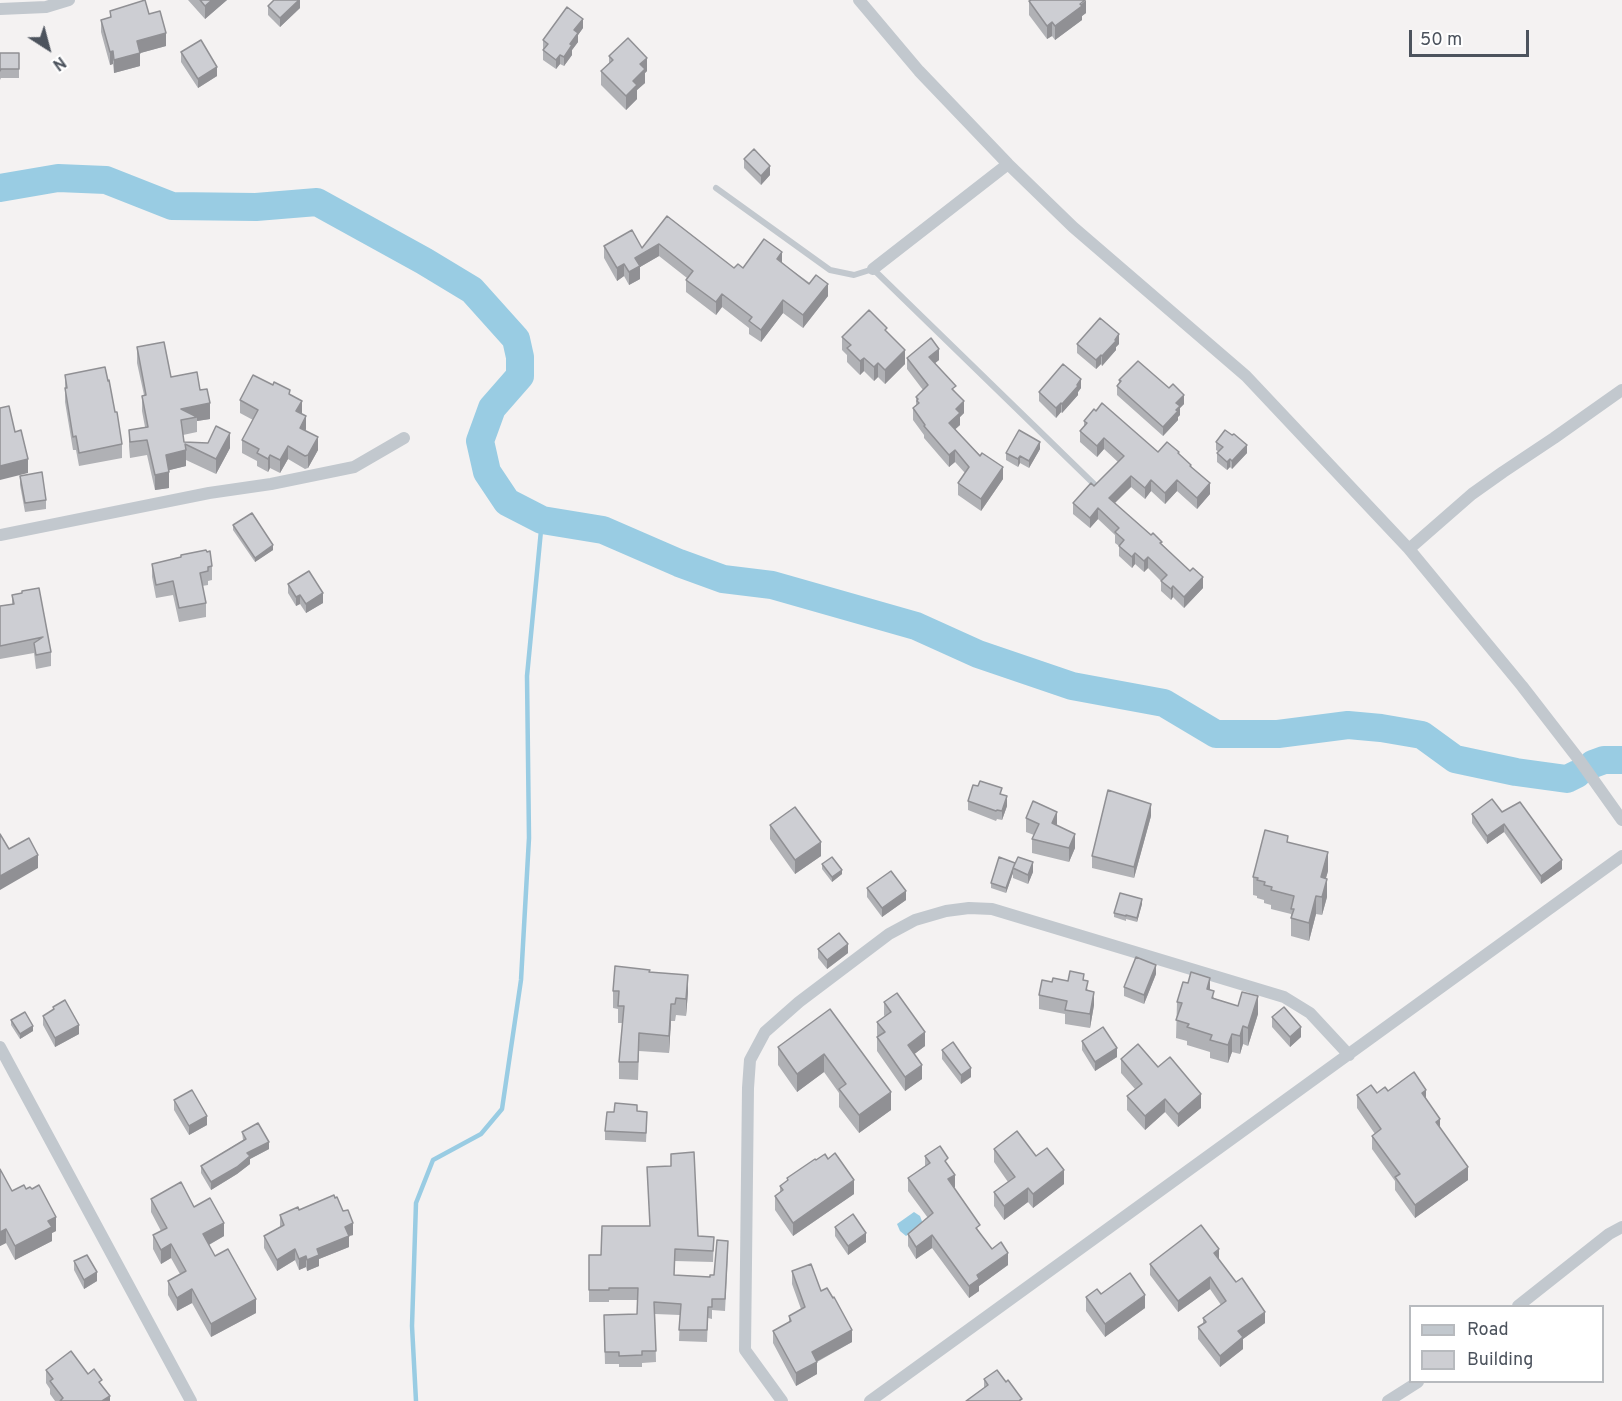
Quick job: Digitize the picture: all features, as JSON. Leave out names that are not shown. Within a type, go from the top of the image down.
[{"type":"street","points":[[0,9],[46,7],[69,0]]},
{"type":"street","points":[[859,0],[919,70],[1008,164],[1073,227],[1246,376],[1409,549],[1580,761],[1622,820]]},
{"type":"street","points":[[873,270],[1008,164]]},
{"type":"street","points":[[1409,549],[1472,494],[1622,390]]},
{"type":"street","points":[[0,535],[209,493],[270,484],[354,467],[404,438]]},
{"type":"street","points":[[870,1401],[1622,856]]},
{"type":"street","points":[[782,1401],[745,1350],[750,1060],[765,1032],[799,1002],[889,934],[915,920],[946,911],[969,908],[992,909],[1284,997],[1310,1012],[1349,1054]]},
{"type":"street","points":[[0,1047],[191,1401]]},
{"type":"street","points":[[1519,1305],[1609,1234],[1622,1227]]},
{"type":"street","points":[[1388,1401],[1416,1383]]},
{"type":"lane","points":[[716,188],[830,270],[854,275],[873,270],[1095,485]]},
{"type":"water","points":[[914,1212],[920,1216],[923,1224],[906,1236],[897,1224]]},
{"type":"building","points":[[145,0],[149,14],[160,11],[166,33],[137,41],[140,53],[114,60],[113,51],[110,52],[101,20],[111,17],[110,11]]},
{"type":"building","points":[[200,0],[212,0],[205,6]]},
{"type":"building","points":[[274,0],[299,0],[280,18],[268,6]]},
{"type":"building","points":[[1085,0],[1080,4],[1082,6],[1055,26],[1052,22],[1047,26],[1029,1]]},
{"type":"building","points":[[567,7],[583,19],[574,30],[578,33],[570,44],[572,45],[564,57],[560,55],[556,60],[543,50],[548,44],[543,40]]},
{"type":"building","points":[[628,38],[647,58],[640,64],[645,69],[633,81],[637,85],[626,96],[601,71],[613,60],[609,56]]},
{"type":"building","points":[[201,40],[217,67],[198,79],[181,52]]},
{"type":"building","points":[[0,53],[19,53],[19,69],[1,69],[0,71]]},
{"type":"building","points":[[754,149],[770,166],[761,176],[744,159]]},
{"type":"building","points":[[667,216],[734,268],[738,264],[743,268],[764,239],[782,252],[777,259],[809,284],[816,275],[828,284],[803,315],[783,300],[761,330],[749,321],[752,317],[722,294],[716,302],[686,280],[693,271],[659,244],[635,258],[640,266],[629,272],[624,264],[617,268],[604,246],[632,230],[642,248]]},
{"type":"building","points":[[869,310],[905,350],[885,370],[878,363],[874,367],[864,358],[860,361],[847,348],[851,345],[842,337]]},
{"type":"building","points":[[1100,318],[1119,334],[1116,341],[1096,360],[1077,344]]},
{"type":"building","points":[[931,338],[939,349],[929,357],[956,386],[952,389],[964,401],[956,409],[960,413],[949,423],[980,456],[982,453],[1003,467],[981,499],[958,483],[969,467],[955,450],[949,455],[924,426],[913,408],[919,403],[916,397],[928,385],[907,358]]},
{"type":"building","points":[[164,342],[171,377],[197,372],[200,390],[207,389],[210,403],[181,409],[197,417],[181,420],[184,442],[208,443],[216,426],[230,433],[216,459],[185,444],[186,450],[166,455],[169,472],[155,475],[147,440],[130,442],[129,430],[148,427],[142,396],[146,395],[137,347]]},
{"type":"building","points":[[1138,361],[1169,388],[1173,384],[1184,395],[1176,403],[1180,406],[1176,410],[1178,411],[1163,427],[1117,386],[1121,381],[1119,380]]},
{"type":"building","points":[[1063,364],[1081,379],[1078,386],[1056,408],[1039,392]]},
{"type":"building","points":[[105,367],[115,412],[117,412],[122,444],[79,453],[76,436],[73,437],[65,375]]},
{"type":"building","points":[[253,375],[290,390],[289,394],[302,401],[296,411],[306,416],[300,428],[318,437],[308,455],[305,456],[288,446],[280,460],[270,455],[268,459],[257,453],[259,449],[242,440],[258,410],[240,400]]},
{"type":"building","points":[[1102,403],[1158,452],[1167,442],[1210,483],[1197,498],[1177,480],[1165,493],[1151,480],[1145,488],[1131,476],[1109,498],[1151,535],[1153,533],[1162,542],[1160,543],[1190,571],[1193,568],[1203,577],[1184,597],[1173,586],[1171,589],[1161,581],[1167,575],[1148,557],[1144,561],[1135,553],[1132,557],[1119,546],[1124,540],[1115,532],[1119,528],[1098,508],[1090,518],[1073,503],[1091,483],[1094,486],[1124,456],[1104,438],[1097,446],[1080,431],[1087,423],[1084,421]]},
{"type":"building","points":[[9,406],[15,432],[21,430],[28,459],[0,466],[0,408]]},
{"type":"building","points":[[1019,430],[1040,442],[1029,461],[1006,453]]},
{"type":"building","points":[[1225,430],[1247,445],[1232,461],[1230,459],[1227,462],[1217,453],[1223,447],[1216,442]]},
{"type":"building","points":[[42,472],[46,500],[25,503],[20,476]]},
{"type":"building","points":[[252,513],[273,545],[255,558],[233,525]]},
{"type":"building","points":[[206,550],[210,551],[212,566],[208,567],[208,571],[200,573],[206,603],[179,608],[173,581],[156,585],[152,564]]},
{"type":"building","points":[[309,571],[323,593],[306,604],[300,595],[296,597],[288,584]]},
{"type":"building","points":[[39,588],[51,652],[36,655],[34,643],[43,637],[0,646],[0,606],[14,604],[12,595]]},
{"type":"building","points":[[980,781],[1002,788],[1000,794],[1007,796],[1002,811],[968,801],[973,785],[978,786]]},
{"type":"building","points":[[1108,790],[1151,804],[1134,867],[1092,856]]},
{"type":"building","points":[[1492,799],[1502,812],[1520,802],[1562,860],[1541,876],[1504,824],[1487,836],[1472,814]]},
{"type":"building","points":[[1033,801],[1057,812],[1052,823],[1075,834],[1069,848],[1032,839],[1039,824],[1026,818]]},
{"type":"building","points":[[795,807],[821,842],[795,860],[770,825]]},
{"type":"building","points":[[1265,830],[1288,836],[1287,842],[1328,852],[1321,877],[1327,879],[1322,897],[1316,896],[1309,923],[1291,918],[1294,896],[1271,890],[1272,887],[1264,885],[1265,882],[1253,877]]},
{"type":"building","points":[[0,834],[9,849],[29,838],[38,855],[0,876]]},
{"type":"building","points":[[832,857],[842,870],[832,877],[822,864]]},
{"type":"building","points":[[999,857],[1015,863],[1006,888],[991,883]]},
{"type":"building","points":[[1018,857],[1033,862],[1028,875],[1013,868]]},
{"type":"building","points":[[891,871],[906,891],[882,908],[867,888]]},
{"type":"building","points":[[1120,893],[1142,899],[1137,918],[1114,913]]},
{"type":"building","points":[[839,933],[848,944],[827,960],[818,949]]},
{"type":"building","points":[[1136,957],[1156,965],[1144,995],[1124,987]]},
{"type":"building","points":[[615,966],[688,975],[686,999],[676,998],[675,1004],[671,1004],[669,1036],[639,1033],[638,1062],[619,1062],[624,1006],[618,1006],[619,991],[613,991]]},
{"type":"building","points":[[1070,971],[1084,974],[1083,980],[1088,981],[1086,990],[1094,992],[1090,1014],[1065,1010],[1067,1001],[1039,995],[1042,980],[1052,982],[1053,978],[1068,981]]},
{"type":"building","points":[[1191,972],[1210,978],[1207,989],[1214,991],[1212,998],[1238,1006],[1242,992],[1258,996],[1248,1028],[1243,1026],[1240,1036],[1232,1034],[1228,1045],[1210,1040],[1212,1035],[1187,1027],[1189,1024],[1176,1020],[1182,1003],[1177,1002],[1183,982],[1188,983]]},
{"type":"building","points":[[897,993],[925,1032],[908,1045],[922,1065],[905,1077],[877,1037],[885,1032],[877,1022],[891,1012],[884,1002]]},
{"type":"building","points":[[65,1000],[79,1025],[55,1038],[43,1016]]},
{"type":"building","points":[[1284,1007],[1301,1027],[1290,1037],[1272,1017]]},
{"type":"building","points":[[830,1009],[891,1092],[859,1115],[839,1089],[846,1084],[824,1054],[797,1074],[778,1047]]},
{"type":"building","points":[[25,1012],[33,1026],[20,1034],[11,1020]]},
{"type":"building","points":[[1103,1027],[1117,1048],[1095,1062],[1082,1041]]},
{"type":"building","points":[[953,1042],[971,1068],[961,1075],[942,1050]]},
{"type":"building","points":[[1138,1044],[1158,1067],[1170,1057],[1201,1094],[1178,1114],[1165,1099],[1145,1116],[1127,1096],[1142,1084],[1121,1059]]},
{"type":"building","points":[[1414,1072],[1426,1090],[1422,1093],[1440,1119],[1436,1122],[1468,1167],[1415,1205],[1395,1177],[1400,1174],[1372,1136],[1381,1129],[1357,1095],[1371,1085],[1377,1093],[1385,1087],[1388,1091]]},
{"type":"building","points":[[192,1090],[207,1116],[189,1126],[174,1100]]},
{"type":"building","points":[[615,1103],[637,1105],[637,1111],[647,1112],[646,1133],[605,1131],[607,1112],[614,1112]]},
{"type":"building","points":[[258,1123],[269,1142],[247,1153],[250,1156],[237,1167],[211,1182],[201,1166],[246,1139],[242,1132]]},
{"type":"building","points":[[1017,1131],[1036,1156],[1047,1148],[1064,1170],[1033,1194],[1028,1188],[1004,1206],[994,1192],[1015,1177],[994,1149]]},
{"type":"building","points":[[940,1146],[948,1158],[945,1161],[955,1175],[948,1179],[980,1225],[976,1228],[992,1249],[1001,1242],[1008,1253],[977,1275],[979,1279],[969,1286],[932,1235],[916,1247],[908,1234],[933,1213],[908,1178],[930,1163],[925,1156]]},
{"type":"building","points":[[694,1152],[698,1236],[714,1237],[713,1251],[675,1249],[674,1275],[710,1277],[714,1275],[717,1240],[728,1241],[725,1299],[712,1299],[712,1307],[708,1307],[707,1330],[679,1330],[681,1304],[654,1302],[656,1351],[642,1351],[642,1355],[619,1356],[619,1352],[605,1352],[604,1315],[637,1314],[638,1288],[589,1290],[589,1255],[601,1255],[602,1226],[650,1226],[647,1167],[671,1166],[671,1154]]},
{"type":"building","points":[[835,1153],[854,1180],[793,1223],[775,1196],[783,1190],[780,1186],[788,1180],[787,1178],[815,1159],[825,1154],[828,1159]]},
{"type":"building","points":[[0,1169],[12,1191],[24,1185],[26,1189],[30,1187],[32,1189],[39,1185],[56,1217],[48,1221],[52,1227],[15,1246],[6,1229],[0,1232]]},
{"type":"building","points":[[181,1182],[194,1207],[210,1198],[224,1223],[203,1234],[215,1256],[228,1249],[256,1299],[211,1324],[192,1289],[177,1298],[168,1281],[186,1271],[171,1244],[161,1250],[153,1235],[167,1228],[151,1199]]},
{"type":"building","points":[[334,1195],[343,1211],[348,1210],[353,1223],[345,1227],[349,1236],[317,1249],[319,1255],[307,1260],[306,1256],[299,1259],[295,1249],[277,1260],[264,1236],[284,1225],[280,1215],[298,1207],[299,1210]]},
{"type":"building","points":[[853,1214],[866,1233],[848,1246],[835,1227]]},
{"type":"building","points":[[1201,1225],[1219,1249],[1214,1253],[1236,1282],[1242,1278],[1265,1312],[1238,1331],[1243,1337],[1220,1356],[1198,1327],[1206,1322],[1203,1318],[1226,1301],[1210,1277],[1178,1301],[1150,1264]]},
{"type":"building","points":[[87,1255],[97,1272],[84,1280],[74,1261]]},
{"type":"building","points":[[811,1264],[821,1291],[827,1288],[852,1330],[812,1352],[817,1362],[796,1373],[773,1331],[791,1321],[789,1316],[805,1307],[792,1271]]},
{"type":"building","points":[[1130,1273],[1145,1295],[1105,1324],[1086,1297],[1097,1289],[1101,1294]]},
{"type":"building","points":[[71,1351],[88,1374],[94,1369],[102,1380],[99,1382],[110,1396],[102,1401],[60,1401],[63,1398],[50,1381],[53,1379],[46,1370]]},
{"type":"building","points":[[997,1370],[1006,1382],[1008,1380],[1022,1399],[1020,1401],[966,1401],[988,1385],[984,1379]]},
{"type":"waterway","points":[[0,188],[58,178],[106,180],[172,206],[256,207],[317,202],[472,290],[516,339],[520,357],[520,376],[492,408],[480,441],[487,472],[507,502],[542,520],[603,530],[679,563],[723,579],[772,585],[916,626],[978,654],[1072,686],[1164,703],[1216,734],[1278,734],[1348,725],[1381,728],[1422,735],[1455,759],[1516,772],[1567,779],[1577,774]]},
{"type":"waterway","points":[[416,1401],[412,1326],[416,1203],[433,1160],[481,1134],[502,1109],[521,980],[529,838],[527,676],[542,520]]},
{"type":"waterway","points":[[1593,764],[1604,760],[1622,760]]}]
